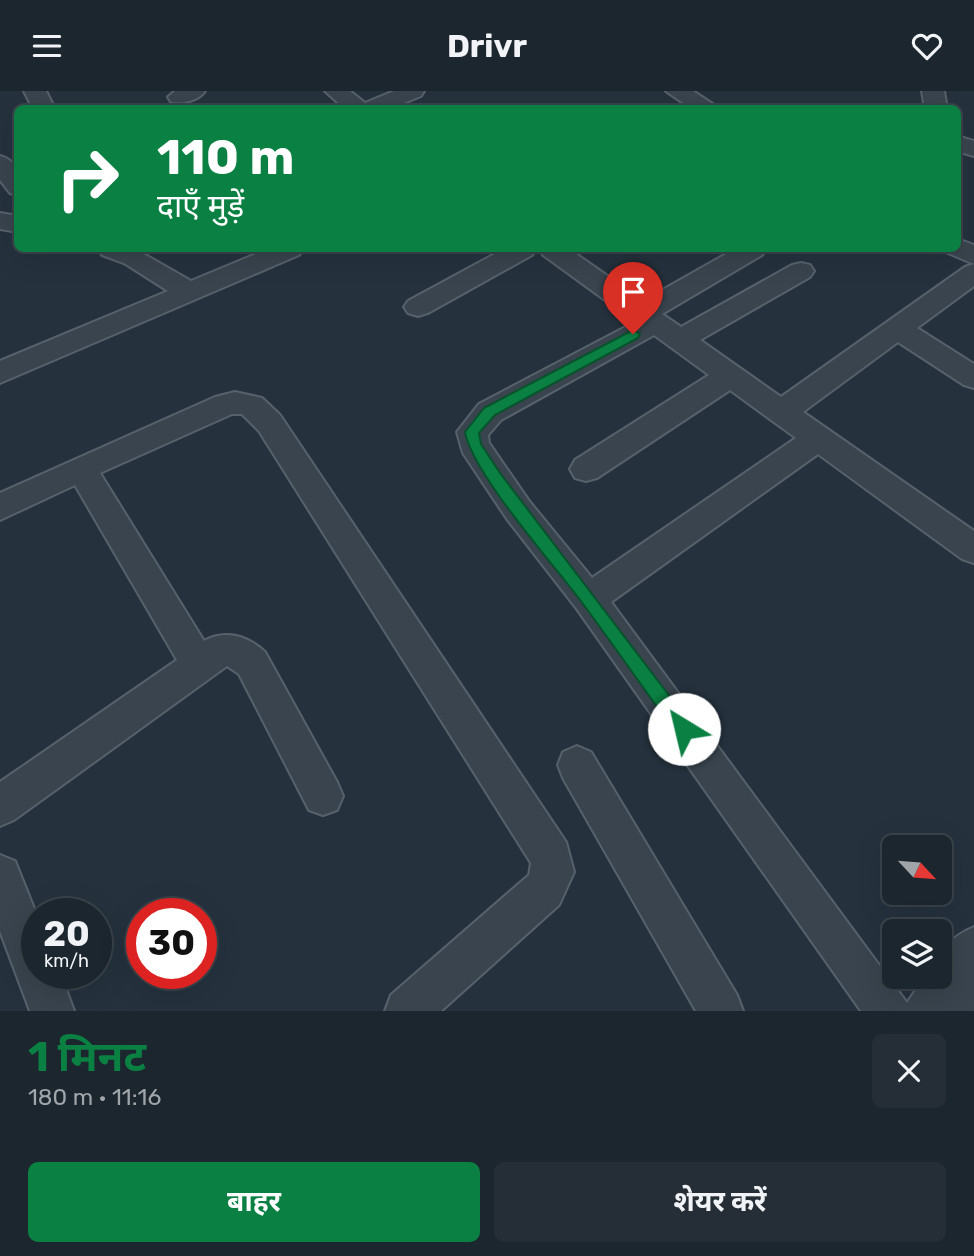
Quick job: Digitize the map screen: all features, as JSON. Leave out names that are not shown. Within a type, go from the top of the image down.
[{"type":"street","points":[[336,91],[355,105]]},
{"type":"street","points":[[379,105],[413,91]]},
{"type":"street","points":[[677,91],[702,105]]},
{"type":"street","points":[[0,163],[14,182]]},
{"type":"street","points":[[133,252],[190,293]]},
{"type":"street","points":[[0,373],[283,252]]},
{"type":"street","points":[[418,307],[518,252]]},
{"type":"street","points":[[556,252],[974,549]]},
{"type":"street","points":[[748,252],[650,317],[489,412],[472,432],[474,445],[888,1011]]},
{"type":"street","points":[[681,339],[801,271]]},
{"type":"street","points":[[780,413],[974,273]]},
{"type":"street","points":[[897,328],[974,378]]},
{"type":"street","points":[[586,469],[730,376]]},
{"type":"street","points":[[0,507],[81,468],[237,401],[248,402],[260,409],[551,857],[553,872],[544,890],[407,1011]]},
{"type":"street","points":[[589,600],[817,439]]},
{"type":"street","points":[[81,468],[199,665]]},
{"type":"street","points":[[0,806],[221,650],[233,649],[253,663],[323,796]]},
{"type":"street","points":[[577,765],[721,1011]]},
{"type":"street","points":[[0,876],[21,930]]},
{"type":"street","points":[[926,1011],[967,975]]},
{"type":"street","points":[[44,989],[52,1011]]},
{"type":"route","points":[[633,334],[489,412],[472,432],[474,445],[495,477],[684,729]]}]
